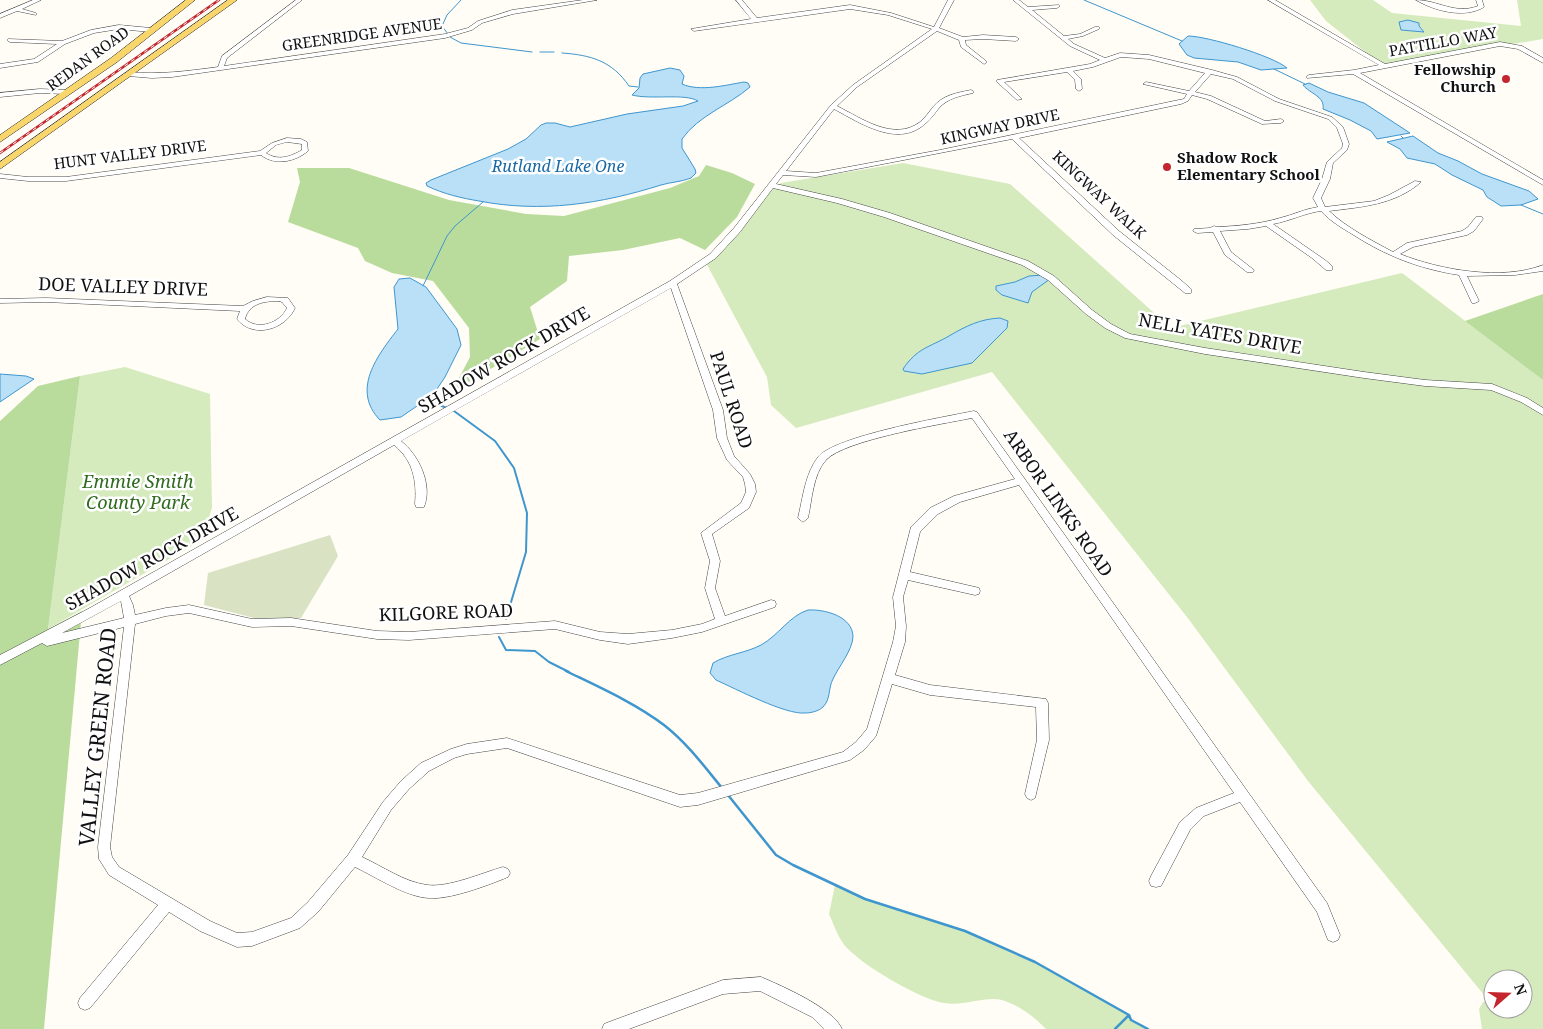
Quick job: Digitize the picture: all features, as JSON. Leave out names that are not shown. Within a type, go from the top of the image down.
[{"type":"main road","name":"REDAN ROAD","points":[[0,139],[114,60],[191,0]]},
{"type":"main road","points":[[0,166],[233,0]]},
{"type":"street","points":[[0,16],[38,0]]},
{"type":"street","points":[[222,68],[224,57],[299,0]]},
{"type":"street","name":"GREENRIDGE AVENUE","points":[[128,74],[152,76],[222,68],[445,36],[470,30],[480,22],[512,12],[594,0]]},
{"type":"street","points":[[739,0],[755,20]]},
{"type":"street","name":"SHADOW ROCK DRIVE","points":[[0,660],[33,644],[452,409],[673,283],[713,256],[738,230],[832,106],[855,86],[936,29],[951,0]]},
{"type":"street","points":[[1016,0],[1082,51],[1104,60]]},
{"type":"street","name":"PATTILLO WAY","points":[[1271,0],[1382,65],[1506,44],[1520,47],[1543,61]]},
{"type":"street","points":[[1283,0],[1302,12],[1308,13]]},
{"type":"street","points":[[1419,0],[1445,9],[1462,11],[1481,7],[1479,0]]},
{"type":"street","points":[[1027,9],[1057,6]]},
{"type":"street","points":[[694,29],[850,7],[882,12],[962,39],[983,37],[1016,39]]},
{"type":"street","points":[[16,9],[34,14]]},
{"type":"street","points":[[0,66],[36,61],[63,43],[86,32],[106,28],[151,30]]},
{"type":"street","points":[[1063,38],[1081,35],[1097,28]]},
{"type":"street","points":[[962,39],[963,46],[984,62]]},
{"type":"street","points":[[10,40],[63,43]]},
{"type":"street","points":[[1019,99],[999,82],[1091,66],[1120,55],[1137,55],[1235,78],[1277,100],[1330,118],[1340,127],[1346,144],[1345,149],[1333,158],[1328,166],[1326,179],[1317,198],[1323,209],[1369,243],[1416,264],[1463,275],[1490,276],[1520,273],[1543,267]]},
{"type":"street","points":[[1309,77],[1354,72],[1382,65]]},
{"type":"street","points":[[1067,69],[1078,79],[1079,89]]},
{"type":"street","name":"KINGWAY DRIVE","points":[[780,174],[797,176],[816,175],[1014,138],[1181,102],[1186,100],[1197,84],[1210,71]]},
{"type":"street","points":[[1354,72],[1543,183]]},
{"type":"street","points":[[1146,84],[1213,98],[1264,123],[1280,121]]},
{"type":"street","points":[[0,95],[40,91],[66,92]]},
{"type":"street","points":[[832,106],[876,128],[902,131],[919,126],[944,100],[971,92]]},
{"type":"street","name":"KINGWAY WALK","points":[[1014,138],[1052,170],[1080,201],[1116,233],[1166,270],[1188,291]]},
{"type":"street","name":"HUNT VALLEY DRIVE","points":[[0,176],[28,180],[66,178],[263,153],[274,144],[288,140],[301,141],[306,145],[305,151],[290,158],[272,160],[263,153]]},
{"type":"street","points":[[1197,231],[1214,228],[1237,228],[1267,223],[1283,220],[1307,211],[1383,200],[1417,182]]},
{"type":"street","name":"NELL YATES DRIVE","points":[[772,185],[840,201],[887,215],[1025,263],[1051,278],[1089,312],[1108,326],[1128,336],[1204,351],[1425,383],[1492,387],[1524,400],[1543,412]]},
{"type":"street","points":[[1394,255],[1410,245],[1464,233],[1471,229],[1479,219]]},
{"type":"street","points":[[1267,223],[1294,244],[1322,260],[1329,268]]},
{"type":"street","points":[[1214,228],[1228,253],[1250,270]]},
{"type":"street","points":[[1463,275],[1474,300]]},
{"type":"street","name":"PAUL ROAD","points":[[673,283],[718,410],[722,438],[730,458],[747,476],[750,484],[751,492],[744,505],[706,534],[715,561],[710,588],[721,621]]},
{"type":"street","name":"DOE VALLEY DRIVE","points":[[0,301],[53,300],[245,309],[256,302],[271,298],[285,300],[291,308],[290,312],[281,321],[260,327],[249,326],[244,323],[242,314],[245,309]]},
{"type":"street","name":"ARBOR LINKS ROAD","points":[[803,518],[812,473],[824,455],[845,444],[974,414],[1322,908],[1333,936]]},
{"type":"street","points":[[394,441],[405,448],[416,466],[422,492],[420,504]]},
{"type":"street","name":"VALLEY GREEN ROAD","points":[[123,594],[128,605],[130,621],[104,847],[106,859],[114,871],[205,926],[237,940],[252,939],[295,923],[313,907],[353,859],[388,806],[405,785],[425,767],[450,754],[475,747],[507,743],[680,801],[698,800],[846,756],[860,746],[872,732],[899,642],[901,626],[898,597],[915,530],[934,511],[957,499],[1021,481]]},
{"type":"street","points":[[904,575],[976,591]]},
{"type":"street","name":"KILGORE ROAD","points":[[33,644],[166,612],[189,609],[252,623],[291,622],[378,635],[409,636],[555,625],[600,636],[628,639],[672,634],[721,621],[771,604]]},
{"type":"street","points":[[888,678],[930,690],[1042,703],[1043,740],[1031,794]]},
{"type":"street","points":[[1156,881],[1185,826],[1200,812],[1243,796]]},
{"type":"street","points":[[353,859],[404,884],[428,892],[503,873]]},
{"type":"street","points":[[85,1003],[168,904]]},
{"type":"street","points":[[609,1029],[723,988],[761,984],[818,1012],[836,1029]]},
{"type":"green space","points":[[1310,0],[1373,0],[1392,13],[1521,26],[1517,0],[1543,0],[1543,39],[1383,66],[1326,21]]},
{"type":"green space","points":[[903,163],[1010,184],[1171,328],[1402,273],[1543,380],[1543,1029],[1482,1029],[1479,1009],[1483,1002],[1483,1019],[1533,1019],[1533,969],[1483,969],[1483,994],[1308,781],[1187,617],[992,372],[796,428],[771,405],[767,377],[705,261],[764,196],[781,183]]},
{"type":"green space","points":[[706,165],[732,173],[755,184],[737,217],[705,250],[680,238],[623,250],[569,256],[567,281],[530,307],[540,339],[451,393],[470,357],[469,328],[433,281],[392,273],[365,261],[358,248],[288,222],[300,182],[297,168],[349,168],[449,200],[526,214],[564,216],[670,188],[699,176]]},
{"type":"green space","points":[[1543,294],[1543,380],[1465,321]]},
{"type":"green space","name":"Emmie Smith County Park","points":[[125,367],[210,394],[212,508],[202,540],[48,629],[80,376]]},
{"type":"green space","points":[[80,376],[48,629],[82,611],[44,1029],[0,1029],[0,421],[38,386]]},
{"type":"green space","points":[[330,535],[338,556],[301,618],[254,618],[204,605],[208,573]]},
{"type":"green space","points":[[835,885],[869,901],[965,931],[1035,962],[1129,1015],[1131,1020],[1148,1029],[1046,1029],[1036,1019],[1008,1002],[988,999],[950,1004],[933,1000],[907,989],[866,964],[844,945],[829,914]]},
{"type":"water","points":[[1408,20],[1419,23],[1424,32],[1401,30],[1399,22]]},
{"type":"water","points":[[1188,36],[1210,39],[1239,47],[1280,63],[1287,68],[1261,70],[1238,62],[1194,58],[1187,55],[1179,44]]},
{"type":"water","name":"Rutland Lake One","points":[[670,68],[680,70],[684,76],[682,84],[689,86],[713,87],[744,82],[748,83],[750,87],[697,123],[682,139],[682,148],[696,173],[691,178],[593,202],[548,206],[502,205],[453,195],[427,186],[426,183],[431,180],[508,149],[526,139],[541,125],[546,123],[570,127],[627,114],[683,106],[698,101],[685,97],[632,95],[639,88],[640,78],[643,74]]},
{"type":"water","points":[[1309,83],[1328,92],[1364,103],[1410,133],[1377,139],[1371,131],[1323,109],[1322,101],[1303,85]]},
{"type":"water","points":[[1413,136],[1438,153],[1482,174],[1529,191],[1538,199],[1521,205],[1501,206],[1487,197],[1483,190],[1452,175],[1435,164],[1407,158],[1400,149],[1387,142]]},
{"type":"water","points":[[1044,275],[1050,279],[1032,292],[1028,303],[1002,295],[996,290],[996,286],[1015,282],[1029,276]]},
{"type":"water","points":[[410,278],[426,287],[457,329],[461,345],[445,377],[433,395],[401,417],[380,420],[372,409],[367,385],[375,362],[398,329],[394,287],[399,279]]},
{"type":"water","points":[[1000,318],[1008,321],[1007,328],[972,363],[922,374],[904,371],[903,369],[908,362],[924,349],[973,324]]},
{"type":"water","points":[[0,374],[26,376],[34,379],[0,402]]},
{"type":"water","points":[[808,610],[822,611],[843,619],[852,630],[853,637],[848,653],[831,682],[826,704],[821,708],[807,713],[786,710],[761,701],[716,680],[710,673],[713,663],[761,645],[795,617]]},
{"type":"waterway","points":[[448,34],[442,26],[447,15],[461,0]]},
{"type":"waterway","points":[[1084,0],[1182,41]]},
{"type":"waterway","points":[[450,37],[461,43],[532,52]]},
{"type":"waterway","points":[[540,52],[554,52]]},
{"type":"waterway","points":[[562,53],[582,55],[600,61],[622,77],[629,86],[638,87]]},
{"type":"waterway","points":[[1274,69],[1305,84]]},
{"type":"waterway","points":[[423,286],[447,236],[455,226],[483,202]]},
{"type":"waterway","points":[[1521,205],[1543,214]]},
{"type":"waterway","points":[[426,400],[447,408]]},
{"type":"waterway","points":[[454,411],[495,441],[514,468],[527,513],[526,552],[506,619]]},
{"type":"waterway","points":[[499,637],[506,650],[535,651],[549,662],[569,672]]},
{"type":"waterway","points":[[566,671],[629,702],[664,725],[688,747],[722,788]]},
{"type":"waterway","points":[[728,795],[776,855],[793,865],[865,899],[965,931],[1035,962],[1129,1015]]},
{"type":"waterway","points":[[1115,1029],[1129,1015]]},
{"type":"waterway","points":[[1129,1015],[1131,1020],[1148,1029]]},
{"type":"railway","points":[[0,153],[219,0]]},
{"type":"place","name":"Fellowship Church","points":[[1506,79]]},
{"type":"place","name":"Shadow Rock Elementary School","points":[[1167,167]]}]
